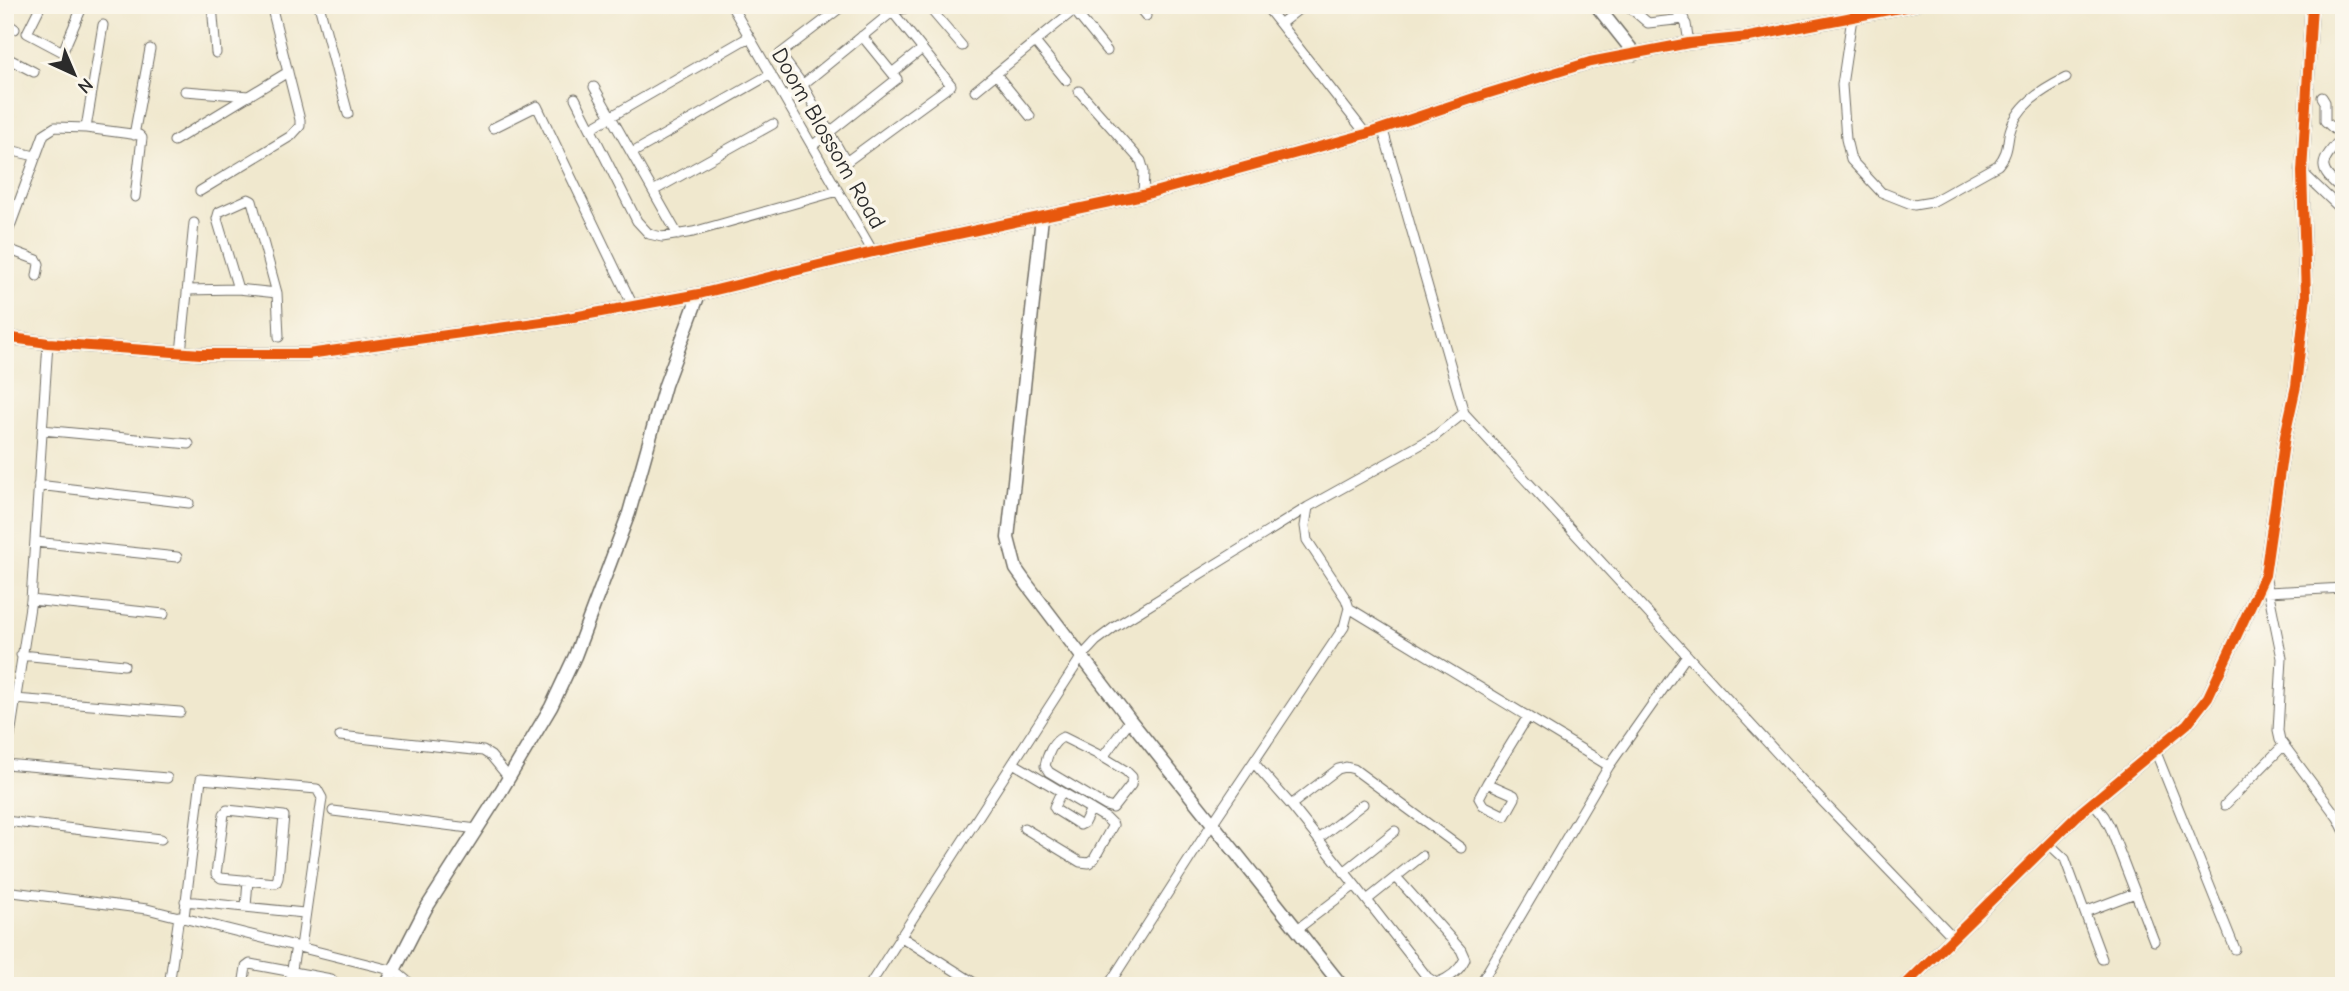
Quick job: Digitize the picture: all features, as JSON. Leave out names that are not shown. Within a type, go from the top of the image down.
[{"type":"street","points":[[41,5],[27,33],[61,51],[83,5]]},
{"type":"street","points":[[212,5],[216,53]]},
{"type":"street","points":[[200,191],[297,130],[300,120],[271,5]]},
{"type":"street","points":[[319,5],[348,114]]},
{"type":"street","name":"Doom Blossom Road","points":[[732,5],[873,253]]},
{"type":"street","points":[[844,5],[780,54],[802,84],[846,162],[951,85],[890,7]]},
{"type":"street","points":[[890,7],[903,9],[913,5]]},
{"type":"street","points":[[927,5],[962,46]]},
{"type":"street","points":[[1137,5],[1146,16]]},
{"type":"street","points":[[1265,5],[1366,134]]},
{"type":"street","points":[[1280,24],[1304,5]]},
{"type":"street","points":[[1596,5],[1634,54]]},
{"type":"street","points":[[1628,5],[1648,23],[1684,19]]},
{"type":"street","points":[[1673,5],[1684,19],[1689,43]]},
{"type":"street","points":[[1842,5],[1852,18],[1842,85],[1851,160],[1881,192],[1909,204],[1923,205],[1933,202],[1998,165],[2006,156],[2014,122],[2024,107],[2044,89],[2066,78]]},
{"type":"street","points":[[5,337],[48,344],[181,353],[308,354],[557,320],[699,294],[873,253],[1143,195],[1366,134],[1590,62],[1689,43],[1749,37],[1915,5]]},
{"type":"street","points":[[1904,986],[2093,802],[2187,724],[2208,697],[2264,575],[2302,346],[2306,284],[2306,176],[2312,5]]},
{"type":"street","points":[[785,99],[862,36],[890,7]]},
{"type":"street","points":[[975,91],[1077,8],[1107,51]]},
{"type":"street","points":[[5,22],[15,29]]},
{"type":"street","points":[[86,128],[103,25]]},
{"type":"street","points":[[812,145],[897,79],[862,36]]},
{"type":"street","points":[[592,128],[749,37]]},
{"type":"street","points":[[1035,42],[1066,80]]},
{"type":"street","points":[[134,135],[150,48]]},
{"type":"street","points":[[892,73],[922,49]]},
{"type":"street","points":[[5,57],[34,72]]},
{"type":"street","points":[[174,141],[288,72]]},
{"type":"street","points":[[632,153],[771,74]]},
{"type":"street","points":[[996,74],[1030,116]]},
{"type":"street","points":[[594,88],[678,234]]},
{"type":"street","points":[[185,91],[248,96]]},
{"type":"street","points":[[1079,91],[1141,161],[1144,171],[1143,195]]},
{"type":"street","points":[[2322,97],[2325,102],[2325,121],[2343,138],[2324,162],[2325,175],[2344,191]]},
{"type":"street","points":[[575,98],[637,220],[649,234],[678,234],[838,191]]},
{"type":"street","points":[[492,128],[537,106],[634,306]]},
{"type":"street","points":[[653,191],[773,124]]},
{"type":"street","points":[[5,240],[9,215],[44,134],[55,127],[139,135],[143,141],[135,197]]},
{"type":"street","points":[[1382,127],[1464,413],[1802,780],[1953,937]]},
{"type":"street","points":[[5,149],[35,156]]},
{"type":"street","points":[[2306,176],[2324,169]]},
{"type":"street","points":[[2306,176],[2344,212]]},
{"type":"street","points":[[238,289],[218,219],[219,212],[248,199],[253,201],[277,293],[279,337]]},
{"type":"street","points":[[1042,217],[1008,538],[1016,569],[1129,720],[1342,986]]},
{"type":"street","points":[[181,353],[194,223]]},
{"type":"street","points":[[5,248],[37,260],[37,276]]},
{"type":"street","points":[[187,290],[238,289],[277,293]]},
{"type":"street","points":[[386,986],[425,910],[551,707],[575,656],[629,513],[665,385],[699,294]]},
{"type":"street","points":[[48,344],[31,600],[5,766],[167,778]]},
{"type":"street","points":[[869,986],[1082,656],[1096,641],[1308,507],[1434,437],[1464,413]]},
{"type":"street","points":[[42,430],[189,444]]},
{"type":"street","points":[[38,485],[189,503]]},
{"type":"street","points":[[1108,986],[1344,627],[1349,608],[1346,599],[1307,540],[1305,527],[1308,507]]},
{"type":"street","points":[[35,542],[177,557]]},
{"type":"street","points":[[2264,575],[2281,658],[2278,731],[2283,746],[2338,818],[2344,830]]},
{"type":"street","points":[[2268,592],[2344,588]]},
{"type":"street","points":[[31,600],[164,614]]},
{"type":"street","points":[[1349,608],[1609,766]]},
{"type":"street","points":[[21,655],[124,665]]},
{"type":"street","points":[[1479,986],[1609,766],[1687,655]]},
{"type":"street","points":[[15,699],[180,712]]},
{"type":"street","points":[[1486,783],[1527,718]]},
{"type":"street","points":[[1103,757],[1129,720]]},
{"type":"street","points":[[340,736],[482,751],[491,756],[509,778]]},
{"type":"street","points":[[1063,737],[1103,757],[1132,777],[1131,785],[1113,808],[1049,772],[1045,765],[1058,739],[1063,737]]},
{"type":"street","points":[[2225,805],[2283,746]]},
{"type":"street","points":[[2155,750],[2235,948]]},
{"type":"street","points":[[1013,763],[1113,825],[1089,863],[1080,862],[1024,828]]},
{"type":"street","points":[[1254,763],[1292,805],[1427,976],[1436,983],[1446,980],[1461,967],[1465,959],[1461,950],[1397,878]]},
{"type":"street","points":[[1292,805],[1338,769],[1346,766],[1354,769],[1461,848]]},
{"type":"street","points":[[169,986],[186,901],[201,779],[317,789],[321,799],[299,947],[289,986]]},
{"type":"street","points":[[1061,792],[1055,810],[1080,825],[1084,823],[1091,809]]},
{"type":"street","points":[[2093,802],[2110,827],[2154,941]]},
{"type":"street","points":[[1318,839],[1363,804]]},
{"type":"street","points":[[226,811],[281,815],[285,822],[278,881],[274,883],[248,880],[221,878],[216,874],[226,811]]},
{"type":"street","points":[[332,811],[477,829]]},
{"type":"street","points":[[5,821],[162,839]]},
{"type":"street","points":[[1344,872],[1395,831]]},
{"type":"street","points":[[2049,844],[2065,859],[2102,959]]},
{"type":"street","points":[[1367,901],[1422,856]]},
{"type":"street","points":[[246,907],[248,880]]},
{"type":"street","points":[[1296,930],[1355,885]]},
{"type":"street","points":[[5,891],[147,909],[395,971],[414,986]]},
{"type":"street","points":[[2085,912],[2135,893]]},
{"type":"street","points":[[186,901],[304,914]]},
{"type":"street","points":[[900,936],[978,986]]},
{"type":"street","points":[[243,986],[248,964],[331,979],[333,986]]},
{"type":"cycle path","points":[[5,337],[48,343],[201,354],[308,354],[557,320],[699,294],[873,252],[1143,195],[1366,134],[1590,62],[1689,43],[1749,37],[1915,5]]},
{"type":"cycle path","points":[[1904,986],[2082,811],[2187,724],[2208,697],[2265,575],[2285,436],[2296,386],[2306,296],[2302,172],[2312,5]]}]
